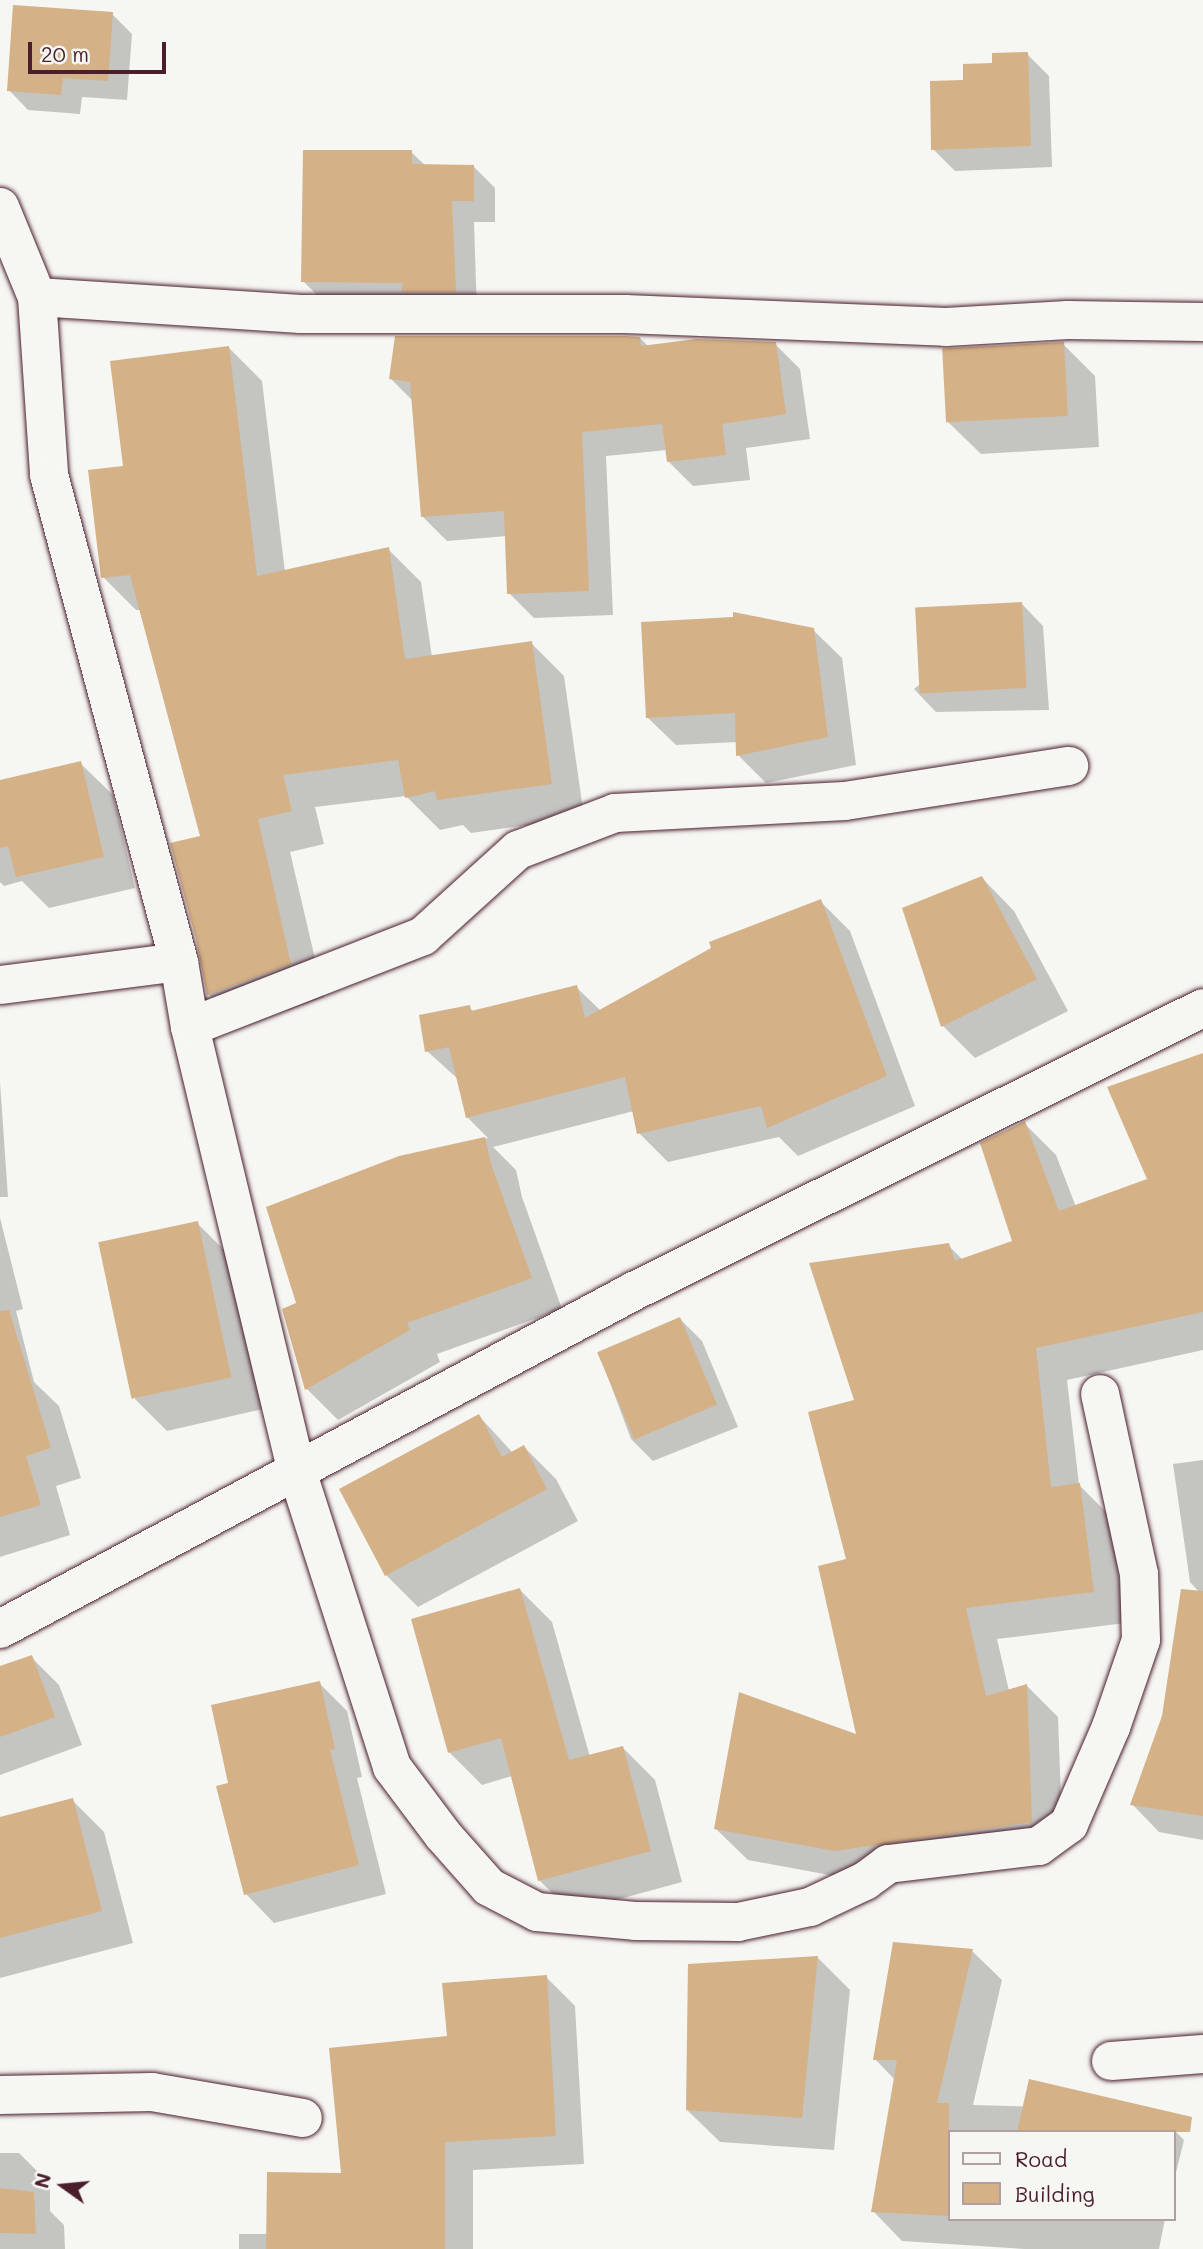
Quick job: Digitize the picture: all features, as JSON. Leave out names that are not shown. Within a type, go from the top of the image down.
[{"type":"street","points":[[0,207],[37,297],[49,475],[178,962],[190,1027],[297,1471],[393,1767],[443,1835],[489,1887],[537,1912],[635,1921],[738,1922],[810,1907],[865,1881],[888,1864],[1039,1846],[1069,1824],[1111,1727],[1141,1640],[1139,1574],[1100,1394]]},
{"type":"street","points":[[37,297],[300,314],[625,314],[946,327],[1068,320],[1203,322]]},
{"type":"street","points":[[190,1027],[423,936],[517,850],[615,813],[845,801],[1069,766]]},
{"type":"street","points":[[0,985],[178,962]]},
{"type":"street","points":[[0,1629],[646,1285],[1203,1008]]},
{"type":"street","points":[[1111,2061],[1203,2054]]},
{"type":"street","points":[[0,2095],[152,2092],[303,2118]]},
{"type":"building","points":[[13,5],[113,12],[108,81],[63,78],[61,95],[7,91]]},
{"type":"building","points":[[1028,52],[1031,146],[931,150],[930,81],[963,80],[963,64],[992,63],[992,53]]},
{"type":"building","points":[[303,150],[412,150],[412,164],[474,165],[474,201],[452,201],[456,292],[401,292],[403,283],[301,282]]},
{"type":"building","points":[[395,336],[625,336],[640,337],[641,346],[696,339],[776,342],[786,414],[722,424],[726,455],[667,462],[662,424],[582,432],[589,591],[507,594],[504,511],[421,517],[410,382],[389,379]]},
{"type":"building","points":[[1064,342],[1068,416],[946,422],[942,348]]},
{"type":"building","points":[[229,346],[257,576],[389,547],[405,659],[532,641],[552,784],[437,800],[435,791],[405,798],[398,760],[283,775],[292,811],[258,819],[291,964],[207,995],[196,939],[170,843],[200,836],[130,575],[101,578],[88,470],[123,466],[110,361]]},
{"type":"building","points":[[1022,602],[1027,688],[920,693],[915,608]]},
{"type":"building","points":[[733,612],[814,628],[828,737],[736,756],[735,713],[646,718],[641,622],[733,617]]},
{"type":"building","points":[[81,761],[104,857],[16,877],[8,846],[0,848],[0,780]]},
{"type":"building","points":[[982,876],[1037,979],[941,1027],[902,908]]},
{"type":"building","points":[[821,899],[887,1076],[767,1128],[761,1106],[637,1134],[625,1077],[466,1118],[449,1047],[425,1052],[419,1015],[470,1005],[471,1011],[577,985],[585,1018],[711,948],[709,942]]},
{"type":"building","points":[[1203,1053],[1203,1312],[1036,1348],[1051,1487],[1080,1483],[1094,1592],[966,1608],[986,1696],[1027,1684],[1032,1822],[835,1851],[714,1829],[739,1692],[856,1734],[818,1566],[846,1559],[808,1412],[854,1400],[809,1263],[949,1243],[955,1261],[1012,1241],[980,1143],[1025,1121],[1059,1211],[1147,1179],[1107,1087]]},
{"type":"building","points":[[485,1137],[491,1164],[532,1278],[407,1323],[410,1330],[305,1390],[282,1309],[296,1303],[266,1207],[399,1156]]},
{"type":"building","points":[[198,1221],[231,1378],[131,1399],[98,1242]]},
{"type":"building","points":[[9,1310],[51,1448],[26,1456],[41,1505],[0,1517],[0,1311]]},
{"type":"building","points":[[680,1317],[717,1404],[634,1440],[597,1352]]},
{"type":"building","points":[[479,1414],[502,1457],[524,1445],[547,1489],[385,1576],[339,1489]]},
{"type":"building","points":[[520,1588],[569,1760],[623,1746],[651,1851],[538,1881],[501,1738],[448,1753],[411,1619]]},
{"type":"building","points":[[1181,1589],[1203,1591],[1203,1816],[1130,1805],[1162,1716]]},
{"type":"building","points":[[32,1655],[55,1717],[0,1737],[0,1666]]},
{"type":"building","points":[[320,1681],[335,1749],[330,1750],[359,1865],[244,1895],[216,1786],[228,1783],[211,1705]]},
{"type":"building","points":[[73,1798],[102,1911],[0,1938],[0,1817]]},
{"type":"building","points":[[893,1942],[973,1949],[937,2103],[949,2103],[948,2216],[871,2212],[897,2060],[873,2060]]},
{"type":"building","points":[[818,1956],[802,2118],[686,2110],[688,1964]]},
{"type":"building","points":[[547,1975],[556,2136],[445,2142],[445,2249],[266,2249],[267,2172],[341,2173],[329,2048],[447,2036],[442,1983]]},
{"type":"building","points":[[1029,2079],[1192,2117],[1190,2132],[1017,2130]]},
{"type":"building","points":[[0,2188],[34,2192],[36,2234],[0,2233]]}]
